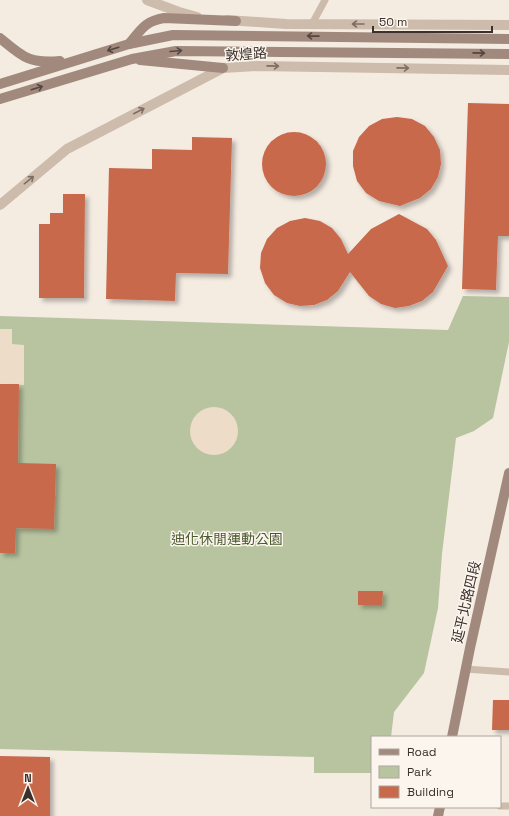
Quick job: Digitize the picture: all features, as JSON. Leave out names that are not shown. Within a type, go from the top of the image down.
[{"type":"street","points":[[148,0],[195,17],[236,21]]},
{"type":"street","points":[[129,44],[146,25],[153,20],[164,18],[312,24],[509,25]]},
{"type":"street","points":[[0,84],[129,44],[173,35],[509,39]]},
{"type":"street","points":[[0,38],[18,53],[36,62],[84,58]]},
{"type":"street","points":[[0,99],[132,60],[176,51],[206,50],[509,54]]},
{"type":"street","points":[[132,60],[224,68]]},
{"type":"street","name":"敦煌路","points":[[0,205],[67,149],[224,68],[257,66],[509,70]]},
{"type":"street","name":"延平北路四段","points":[[452,736],[509,473]]},
{"type":"lane","points":[[312,24],[324,0]]},
{"type":"lane","points":[[466,669],[509,672]]},
{"type":"green space","name":"迪化休閒運動公園","points":[[463,296],[509,297],[509,342],[493,418],[474,431],[456,438],[442,554],[438,608],[424,673],[394,712],[391,736],[371,736],[371,773],[314,773],[314,757],[0,749],[0,316],[448,330]]},
{"type":"shaded area","points":[[0,329],[12,329],[12,344],[24,345],[24,385],[0,384]]},
{"type":"shaded area","points":[[209,407],[219,407],[228,411],[234,417],[237,422],[237,440],[228,451],[219,455],[209,455],[200,451],[194,445],[190,436],[190,426],[194,417],[200,411]]},
{"type":"building","points":[[468,103],[509,104],[509,236],[498,236],[496,290],[462,289]]},
{"type":"building","points":[[397,117],[412,119],[425,126],[434,137],[440,150],[441,164],[438,177],[431,189],[420,198],[400,206],[379,201],[366,193],[357,181],[353,166],[353,151],[359,137],[369,126],[382,119]]},
{"type":"building","points":[[294,132],[306,134],[317,141],[324,152],[326,164],[324,176],[317,187],[306,194],[294,196],[282,194],[271,187],[264,176],[262,164],[264,152],[271,141],[282,134]]},
{"type":"building","points":[[192,137],[232,138],[228,274],[176,273],[175,301],[106,299],[109,168],[152,169],[152,149],[192,150]]},
{"type":"building","points":[[63,194],[85,194],[84,298],[39,298],[39,224],[50,224],[50,213],[63,213]]},
{"type":"building","points":[[399,214],[427,229],[436,240],[448,266],[433,292],[422,301],[409,306],[395,308],[381,304],[369,296],[350,272],[338,291],[327,300],[314,305],[300,306],[287,303],[274,295],[265,283],[260,268],[261,253],[267,239],[277,228],[290,221],[305,218],[320,221],[332,228],[341,239],[348,254],[371,229]]},
{"type":"building","points":[[0,384],[19,384],[18,463],[56,464],[54,529],[16,528],[15,553],[0,553]]},
{"type":"building","points":[[358,591],[383,591],[382,605],[358,605]]},
{"type":"building","points":[[493,700],[509,700],[509,730],[492,730]]},
{"type":"building","points":[[0,756],[50,757],[50,816],[0,816]]}]
